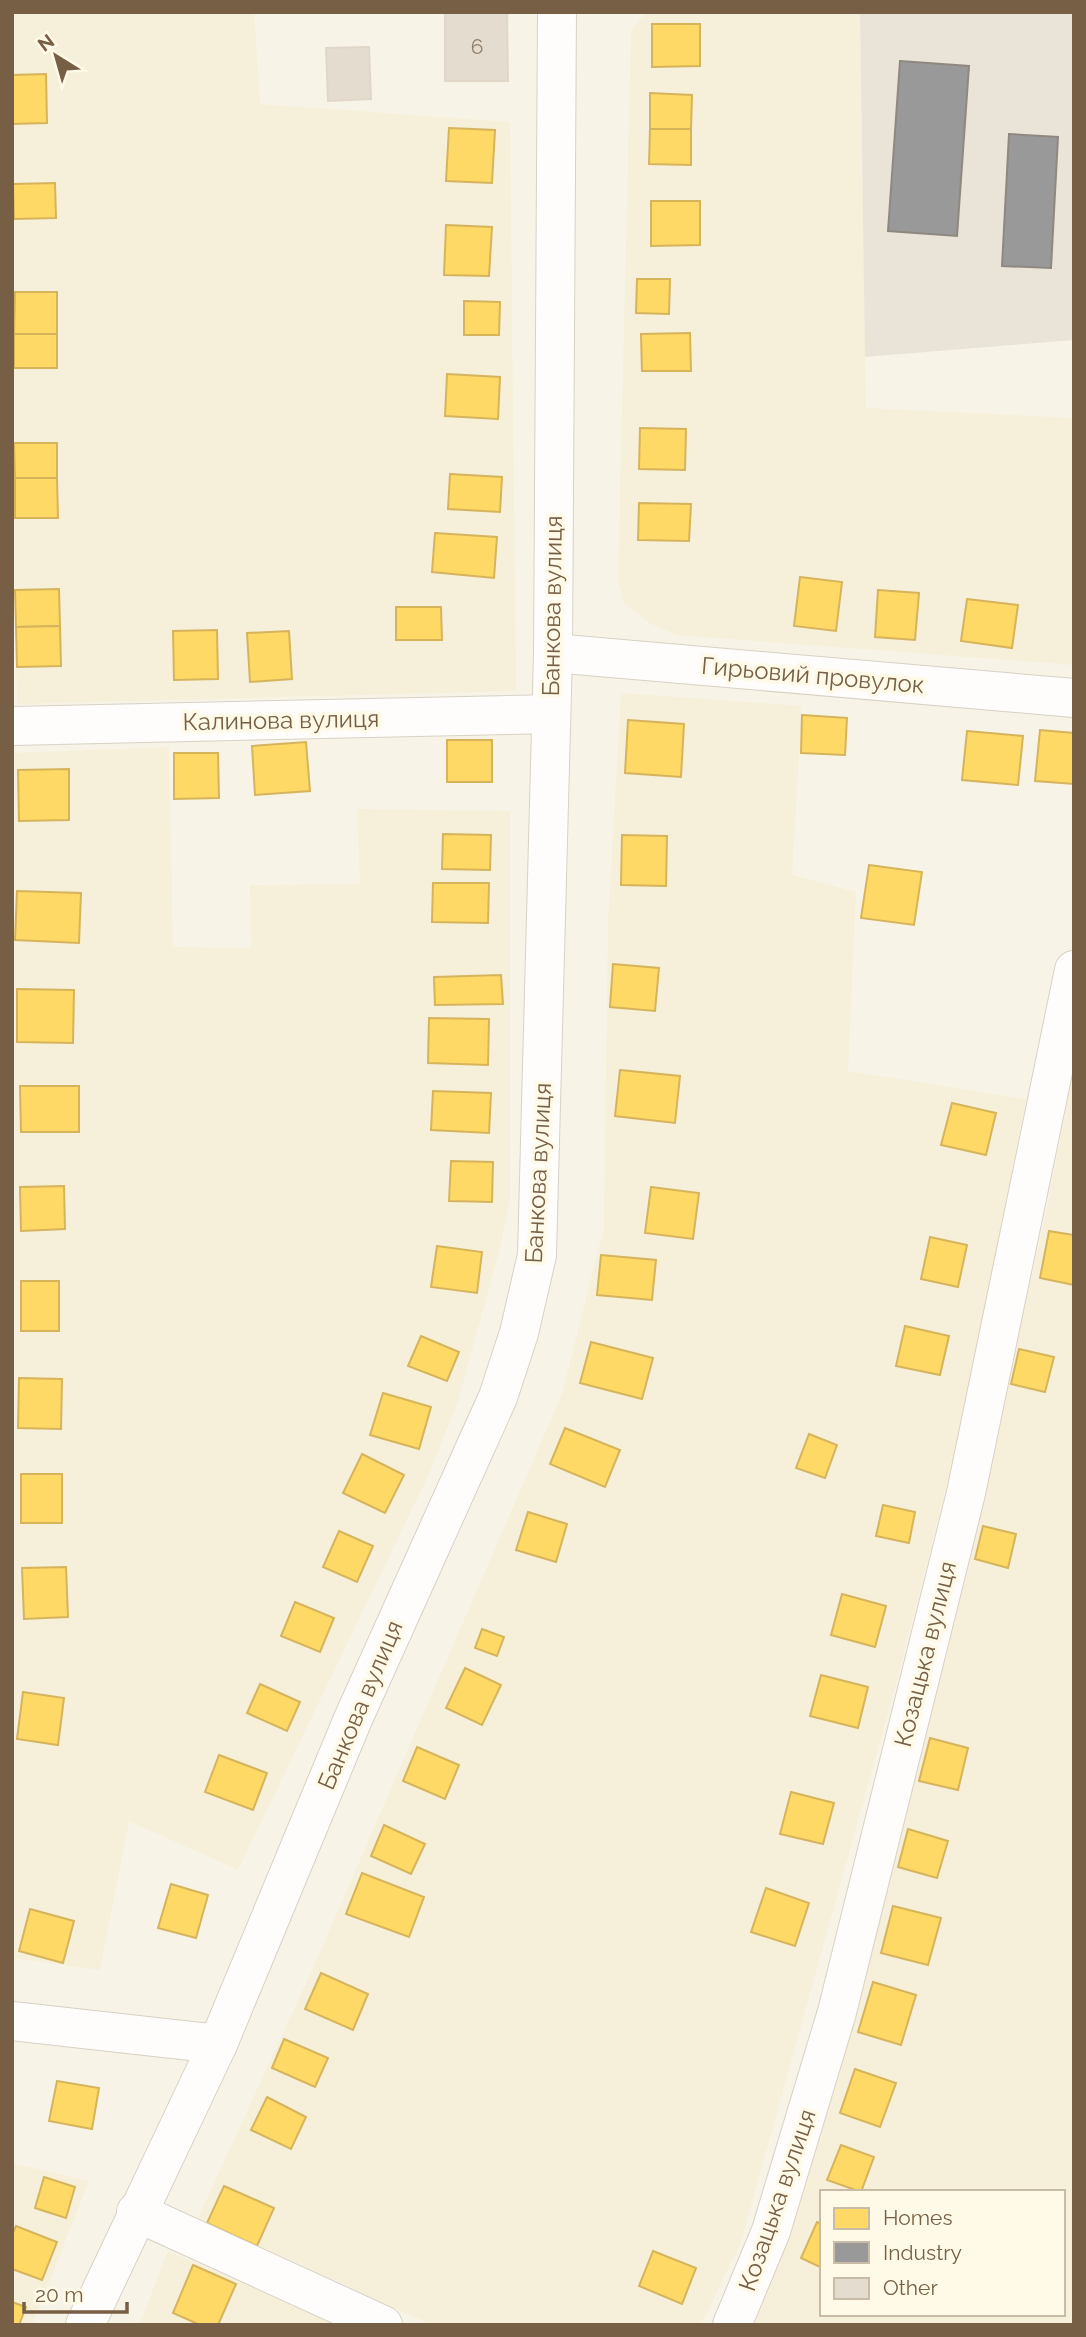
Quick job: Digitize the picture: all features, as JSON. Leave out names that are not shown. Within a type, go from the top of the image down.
[{"type":"street","name":"Банкова вулиця","points":[[85,2325],[136,2212],[218,2044],[353,1719],[498,1397],[519,1333],[537,1255],[553,653],[557,12]]},
{"type":"street","name":"Гирьовий провулок","points":[[553,653],[1074,698]]},
{"type":"street","name":"Калинова вулиця","points":[[12,726],[551,714]]},
{"type":"street","name":"Козацька вулиця","points":[[732,2325],[771,2231],[837,2012],[966,1493],[1074,970]]},
{"type":"street","points":[[12,2021],[218,2044]]},
{"type":"street","points":[[136,2212],[383,2325]]},
{"type":"shaded area","points":[[12,12],[254,12],[260,104],[510,122],[516,691],[17,704],[12,436]]},
{"type":"shaded area","points":[[860,12],[866,408],[1074,418],[1074,665],[677,635],[649,623],[624,603],[618,581],[631,30],[646,13]]},
{"type":"shaded area","points":[[860,12],[1074,12],[1074,340],[865,357]]},
{"type":"shaded area","points":[[621,693],[802,706],[792,875],[856,892],[848,1071],[1026,1099],[961,1429],[897,1680],[741,2242],[701,2325],[432,2325],[198,2218],[317,1959],[562,1394],[604,1227],[608,922]]},
{"type":"shaded area","points":[[169,747],[173,947],[251,948],[250,885],[360,884],[357,809],[510,811],[510,1200],[500,1248],[458,1401],[430,1472],[238,1870],[129,1821],[100,1970],[12,1958],[12,753]]},
{"type":"shaded area","points":[[1074,1069],[1074,2325],[752,2325],[824,2122],[888,1887],[960,1596],[1046,1213]]},
{"type":"shaded area","points":[[12,2163],[89,2181],[32,2325],[12,2325]]},
{"type":"shaded area","points":[[168,2251],[338,2325],[139,2325]]},
{"type":"building: Homes","points":[[652,24],[700,24],[700,66],[652,67]]},
{"type":"building: Homes","points":[[46,74],[47,123],[12,124],[12,75]]},
{"type":"building: Homes","points":[[650,93],[692,95],[691,129],[650,129]]},
{"type":"building: Homes","points":[[449,128],[495,130],[492,183],[446,181]]},
{"type":"building: Homes","points":[[650,129],[691,129],[691,165],[649,164]]},
{"type":"building: Homes","points":[[55,183],[56,218],[14,219],[13,184]]},
{"type":"building: Homes","points":[[651,201],[700,201],[700,245],[651,246]]},
{"type":"building: Homes","points":[[446,225],[492,227],[489,276],[444,275]]},
{"type":"building: Homes","points":[[637,279],[670,279],[669,314],[636,313]]},
{"type":"building: Homes","points":[[15,292],[57,292],[57,334],[14,334]]},
{"type":"building: Homes","points":[[464,301],[500,302],[499,335],[464,335]]},
{"type":"building: Homes","points":[[690,333],[691,371],[642,371],[641,334]]},
{"type":"building: Homes","points":[[14,334],[57,334],[57,368],[14,368]]},
{"type":"building: Homes","points":[[447,374],[500,377],[498,419],[445,416]]},
{"type":"building: Homes","points":[[640,428],[686,429],[685,470],[639,469]]},
{"type":"building: Homes","points":[[14,443],[57,443],[57,478],[15,478]]},
{"type":"building: Homes","points":[[450,474],[502,477],[500,512],[448,509]]},
{"type":"building: Homes","points":[[15,478],[57,478],[58,518],[15,518]]},
{"type":"building: Homes","points":[[639,503],[691,504],[689,541],[638,540]]},
{"type":"building: Homes","points":[[435,533],[497,537],[494,578],[432,572]]},
{"type":"building: Homes","points":[[800,577],[842,582],[836,631],[794,626]]},
{"type":"building: Homes","points":[[59,589],[60,626],[16,627],[15,590]]},
{"type":"building: Homes","points":[[878,590],[919,593],[915,640],[875,637]]},
{"type":"building: Homes","points":[[967,599],[1018,605],[1012,648],[961,641]]},
{"type":"building: Homes","points":[[396,607],[441,607],[442,640],[396,640]]},
{"type":"building: Homes","points":[[60,626],[61,666],[17,667],[16,627]]},
{"type":"building: Homes","points":[[217,630],[218,679],[174,680],[173,631]]},
{"type":"building: Homes","points":[[289,631],[292,679],[250,682],[247,633]]},
{"type":"building: Homes","points":[[802,715],[847,718],[845,755],[801,753]]},
{"type":"building: Homes","points":[[628,720],[684,724],[681,777],[625,773]]},
{"type":"building: Homes","points":[[1040,730],[1074,733],[1074,784],[1035,781]]},
{"type":"building: Homes","points":[[967,731],[1023,736],[1018,785],[962,780]]},
{"type":"building: Homes","points":[[447,740],[492,740],[492,782],[447,782]]},
{"type":"building: Homes","points":[[306,742],[310,791],[255,795],[252,746]]},
{"type":"building: Homes","points":[[174,753],[218,753],[219,798],[174,799]]},
{"type":"building: Homes","points":[[69,769],[69,820],[19,821],[18,770]]},
{"type":"building: Homes","points":[[443,834],[491,835],[490,870],[442,869]]},
{"type":"building: Homes","points":[[622,835],[667,836],[666,886],[621,885]]},
{"type":"building: Homes","points":[[869,865],[922,872],[914,925],[861,918]]},
{"type":"building: Homes","points":[[433,883],[489,883],[488,923],[432,922]]},
{"type":"building: Homes","points":[[17,891],[81,893],[79,943],[15,940]]},
{"type":"building: Homes","points":[[613,964],[659,968],[655,1011],[610,1007]]},
{"type":"building: Homes","points":[[501,975],[503,1004],[435,1005],[434,977]]},
{"type":"building: Homes","points":[[17,989],[74,990],[73,1043],[17,1042]]},
{"type":"building: Homes","points":[[429,1018],[489,1019],[488,1065],[428,1063]]},
{"type":"building: Homes","points":[[620,1070],[680,1076],[675,1123],[615,1116]]},
{"type":"building: Homes","points":[[20,1086],[79,1086],[79,1132],[21,1132]]},
{"type":"building: Homes","points":[[433,1091],[491,1093],[489,1133],[431,1130]]},
{"type":"building: Homes","points":[[952,1103],[996,1113],[986,1155],[941,1145]]},
{"type":"building: Homes","points":[[451,1161],[493,1162],[492,1202],[449,1201]]},
{"type":"building: Homes","points":[[64,1186],[65,1229],[21,1231],[20,1187]]},
{"type":"building: Homes","points":[[651,1187],[699,1193],[693,1239],[645,1233]]},
{"type":"building: Homes","points":[[1049,1231],[1074,1235],[1074,1285],[1040,1278]]},
{"type":"building: Homes","points":[[930,1237],[967,1245],[958,1287],[921,1279]]},
{"type":"building: Homes","points":[[437,1246],[482,1252],[477,1293],[431,1287]]},
{"type":"building: Homes","points":[[601,1255],[656,1260],[652,1300],[597,1295]]},
{"type":"building: Homes","points":[[21,1281],[59,1281],[59,1331],[21,1331]]},
{"type":"building: Homes","points":[[905,1326],[949,1336],[940,1375],[896,1366]]},
{"type":"building: Homes","points":[[421,1336],[459,1352],[447,1381],[408,1366]]},
{"type":"building: Homes","points":[[591,1342],[653,1358],[642,1399],[580,1383]]},
{"type":"building: Homes","points":[[1019,1349],[1054,1357],[1045,1392],[1011,1384]]},
{"type":"building: Homes","points":[[19,1378],[62,1379],[61,1429],[18,1428]]},
{"type":"building: Homes","points":[[383,1393],[431,1407],[419,1449],[370,1435]]},
{"type":"building: Homes","points":[[565,1428],[620,1450],[605,1487],[550,1464]]},
{"type":"building: Homes","points":[[809,1434],[837,1445],[825,1478],[796,1468]]},
{"type":"building: Homes","points":[[362,1454],[404,1475],[385,1513],[343,1493]]},
{"type":"building: Homes","points":[[21,1474],[62,1474],[62,1523],[21,1523]]},
{"type":"building: Homes","points":[[883,1505],[915,1512],[909,1543],[876,1536]]},
{"type":"building: Homes","points":[[528,1512],[567,1524],[556,1562],[516,1550]]},
{"type":"building: Homes","points":[[983,1526],[1016,1534],[1008,1568],[975,1559]]},
{"type":"building: Homes","points":[[339,1531],[373,1546],[357,1582],[323,1567]]},
{"type":"building: Homes","points":[[66,1567],[68,1617],[24,1619],[22,1568]]},
{"type":"building: Homes","points":[[842,1594],[886,1606],[875,1647],[831,1635]]},
{"type":"building: Homes","points":[[295,1602],[334,1618],[320,1652],[281,1636]]},
{"type":"building: Homes","points":[[482,1629],[504,1637],[497,1656],[475,1648]]},
{"type":"building: Homes","points":[[465,1668],[501,1685],[482,1725],[446,1708]]},
{"type":"building: Homes","points":[[821,1675],[868,1687],[858,1728],[810,1716]]},
{"type":"building: Homes","points":[[260,1684],[300,1702],[287,1731],[247,1713]]},
{"type":"building: Homes","points":[[23,1692],[64,1698],[58,1745],[17,1739]]},
{"type":"building: Homes","points":[[930,1738],[968,1748],[958,1790],[919,1781]]},
{"type":"building: Homes","points":[[417,1747],[459,1765],[445,1799],[403,1781]]},
{"type":"building: Homes","points":[[219,1755],[267,1773],[253,1810],[205,1792]]},
{"type":"building: Homes","points":[[791,1792],[834,1803],[823,1844],[780,1834]]},
{"type":"building: Homes","points":[[384,1825],[425,1844],[411,1874],[371,1856]]},
{"type":"building: Homes","points":[[908,1829],[948,1841],[937,1878],[898,1867]]},
{"type":"building: Homes","points":[[362,1873],[424,1897],[409,1937],[346,1914]]},
{"type":"building: Homes","points":[[171,1884],[208,1895],[196,1938],[158,1928]]},
{"type":"building: Homes","points":[[766,1888],[809,1903],[795,1946],[751,1932]]},
{"type":"building: Homes","points":[[893,1906],[941,1918],[928,1965],[881,1953]]},
{"type":"building: Homes","points":[[30,1909],[74,1921],[63,1963],[19,1951]]},
{"type":"building: Homes","points":[[321,1973],[368,1994],[353,2030],[305,2009]]},
{"type":"building: Homes","points":[[873,1982],[916,1995],[901,2045],[858,2032]]},
{"type":"building: Homes","points":[[284,2039],[328,2058],[315,2087],[272,2068]]},
{"type":"building: Homes","points":[[855,2069],[896,2083],[880,2127],[840,2113]]},
{"type":"building: Homes","points":[[57,2081],[99,2088],[92,2129],[49,2121]]},
{"type":"building: Homes","points":[[267,2097],[306,2117],[291,2149],[251,2130]]},
{"type":"building: Homes","points":[[841,2145],[874,2157],[862,2190],[827,2180]]},
{"type":"building: Homes","points":[[44,2177],[75,2187],[66,2218],[35,2208]]},
{"type":"building: Homes","points":[[224,2186],[274,2208],[257,2246],[207,2223]]},
{"type":"building: Homes","points":[[817,2222],[820,2223],[820,2267],[801,2258]]},
{"type":"building: Homes","points":[[16,2226],[57,2242],[42,2280],[12,2269],[12,2235]]},
{"type":"building: Homes","points":[[653,2251],[696,2268],[682,2304],[639,2286]]},
{"type":"building: Homes","points":[[193,2265],[236,2284],[218,2325],[200,2325],[173,2313]]},
{"type":"building: Homes","points":[[12,2302],[26,2307],[19,2325],[12,2325]]},
{"type":"building: Industry","points":[[900,61],[969,66],[957,236],[888,231]]},
{"type":"building: Industry","points":[[1009,134],[1058,137],[1051,268],[1002,266]]},
{"type":"building: Other","points":[[445,12],[507,12],[508,81],[445,81]]},
{"type":"building: Other","points":[[369,47],[371,99],[328,101],[326,48]]}]
